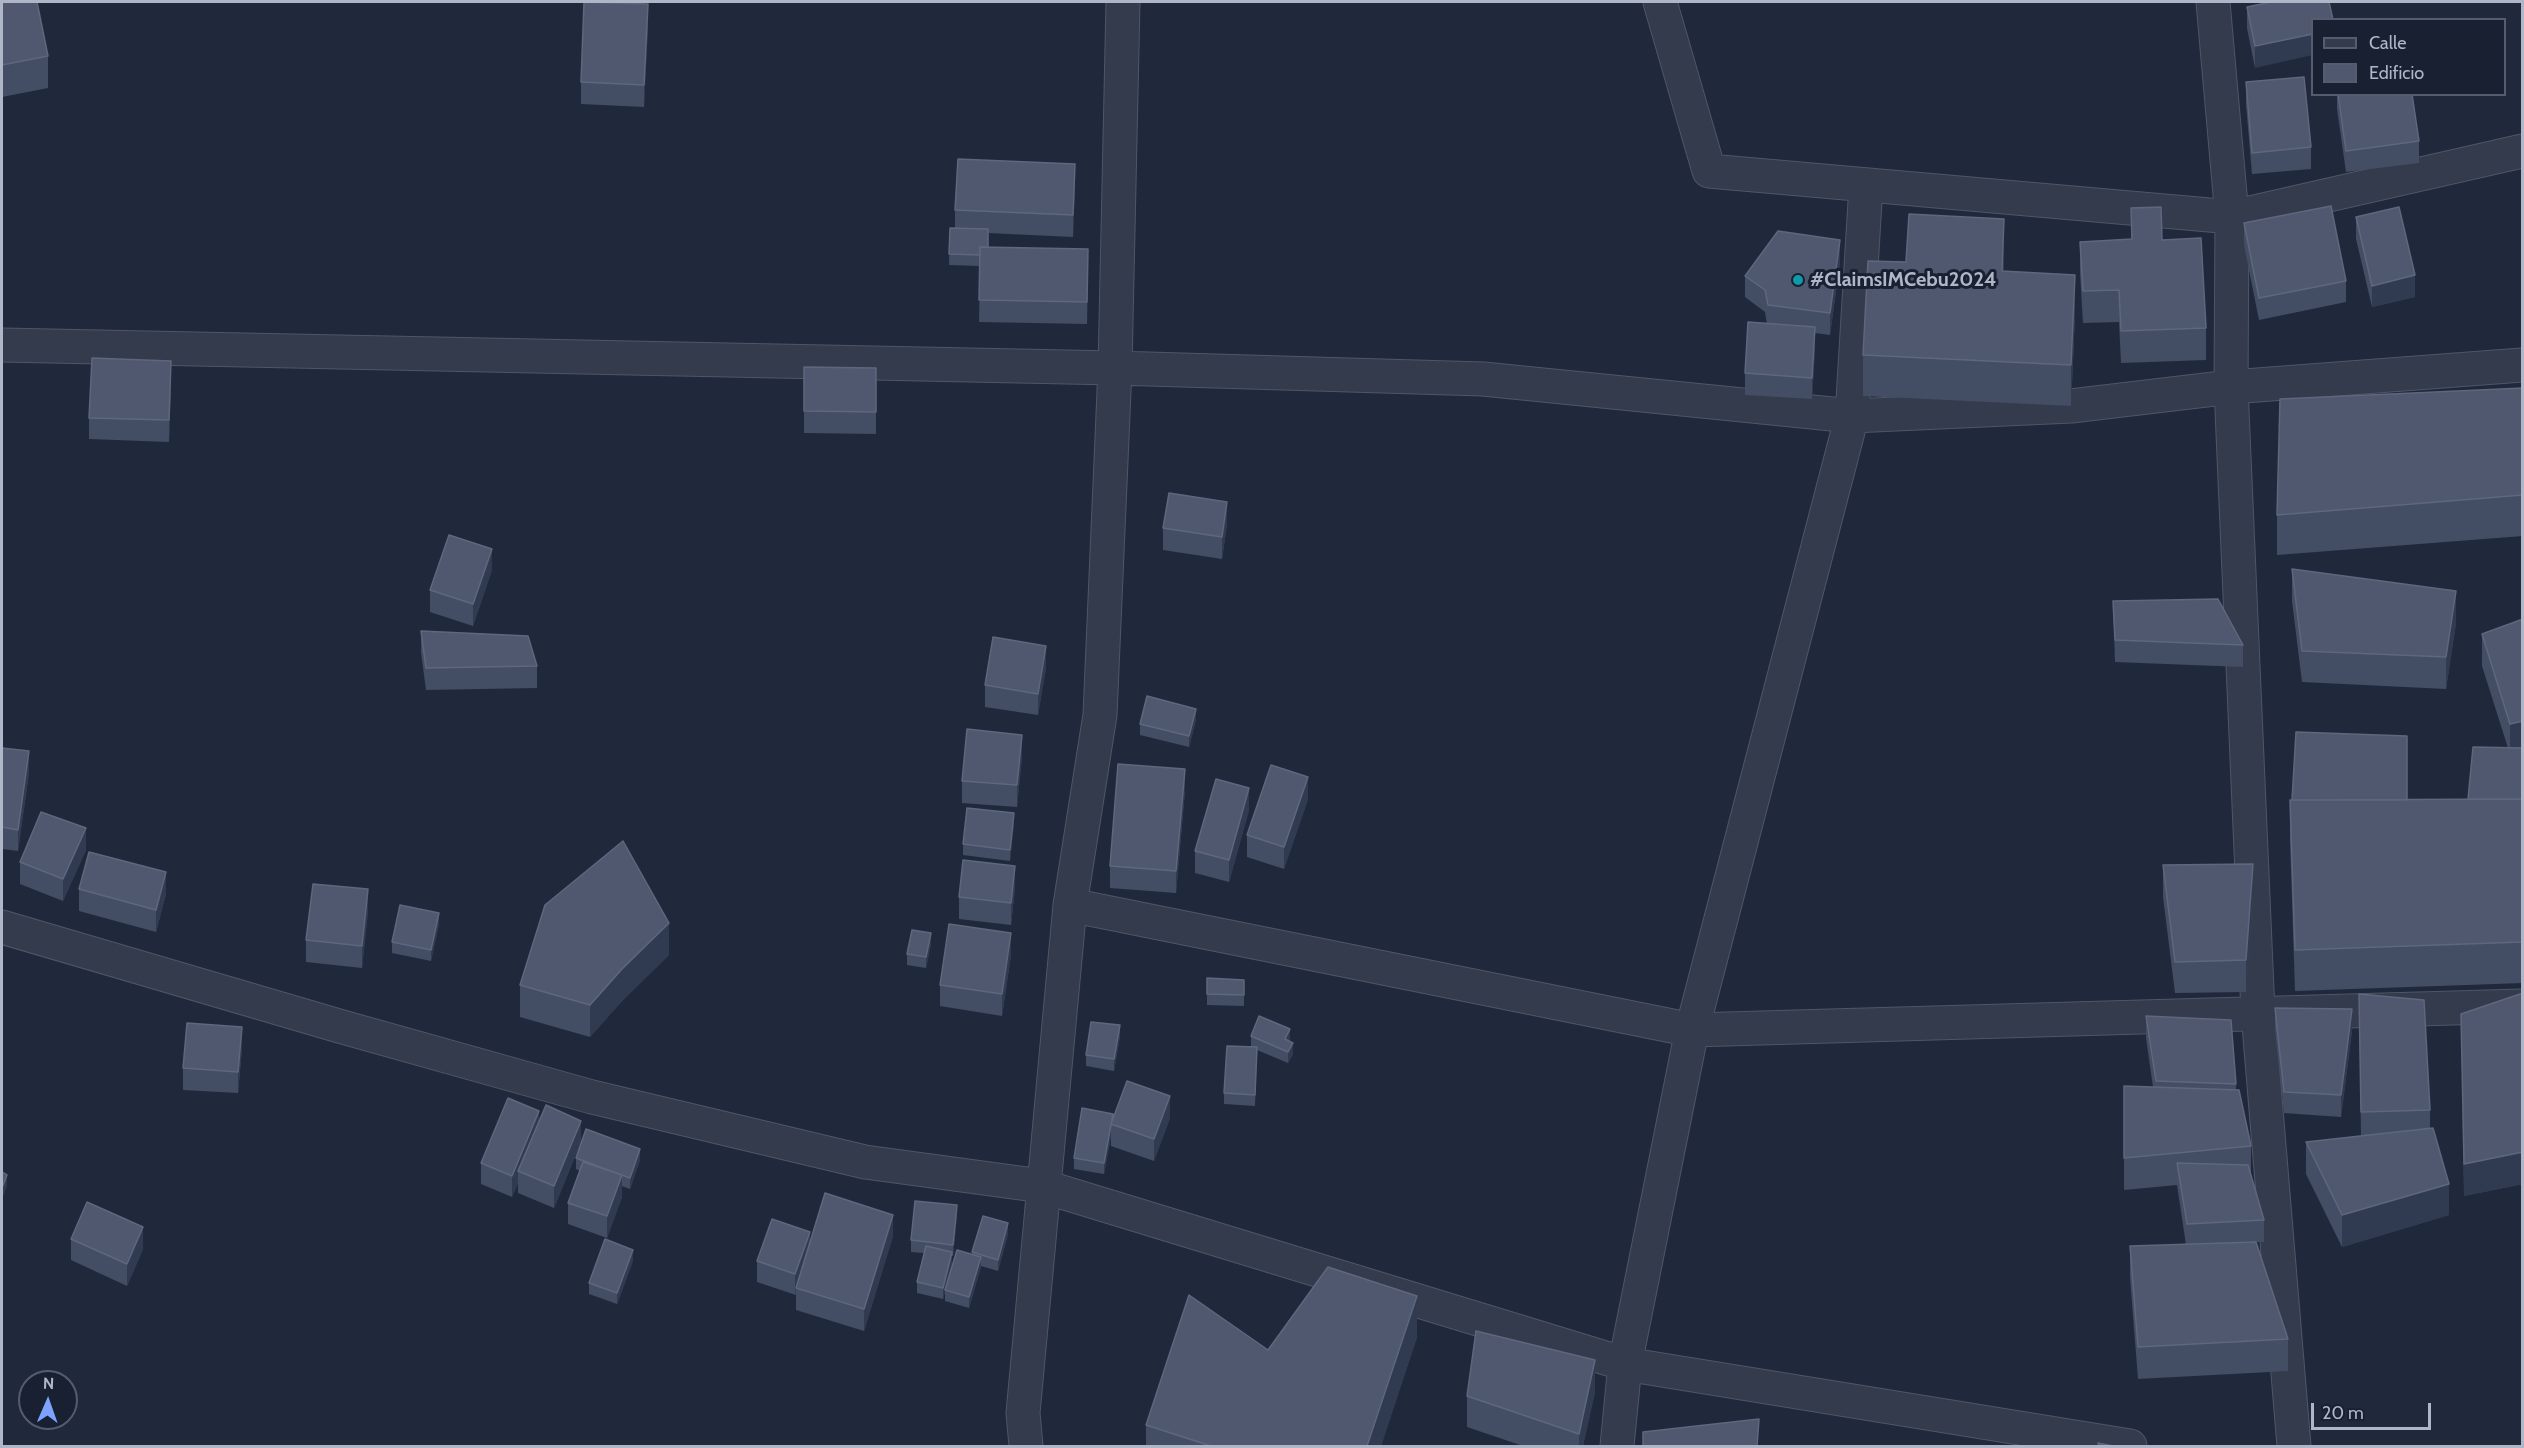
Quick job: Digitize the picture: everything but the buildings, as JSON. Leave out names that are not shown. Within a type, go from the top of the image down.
[{"type":"street","points":[[1026,1446],[1023,1413],[1042,1186],[1070,905],[1101,715],[1115,368],[1123,2]]},
{"type":"street","points":[[1660,2],[1709,171],[2232,217],[2523,151]]},
{"type":"street","points":[[2213,2],[2232,217],[2231,387],[2258,1013],[2294,1446]]},
{"type":"street","points":[[1617,1446],[1625,1364],[1692,1030],[1852,416],[1866,185]]},
{"type":"street","points":[[2,345],[1115,368],[1483,379],[1852,416],[2070,406],[2231,387],[2523,365]]},
{"type":"street","points":[[1070,905],[1692,1030],[2523,1006]]},
{"type":"street","points":[[2,927],[339,1026],[592,1096],[865,1162],[1042,1186],[1625,1364],[2130,1446]]},
{"type":"place","name":"#ClaimsIMCebu2024","points":[[1798,280]]}]
